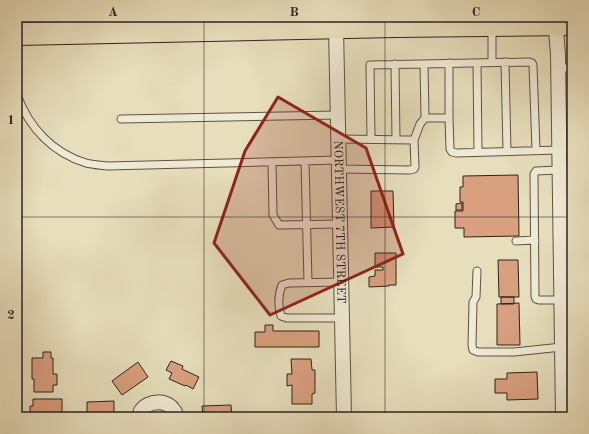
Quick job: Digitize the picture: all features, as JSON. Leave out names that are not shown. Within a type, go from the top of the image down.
[{"type":"main road","points":[[17,34],[395,22],[492,24],[561,22]]},
{"type":"street","points":[[561,22],[558,54],[565,68],[559,150],[560,170],[566,204],[567,281],[561,300],[563,417]]},
{"type":"street","name":"NORTHWEST 7TH STREET","points":[[336,25],[344,417]]},
{"type":"street","points":[[139,417],[142,410],[150,404],[158,402],[168,405],[174,410],[176,417]]},
{"type":"lane","points":[[492,24],[492,62]]},
{"type":"lane","points":[[506,62],[507,151]]},
{"type":"lane","points":[[371,139],[370,65],[529,62],[533,65],[536,150]]},
{"type":"lane","points":[[449,63],[450,149],[452,152],[559,150]]},
{"type":"lane","points":[[477,63],[478,152]]},
{"type":"lane","points":[[395,64],[396,139]]},
{"type":"lane","points":[[17,96],[28,119],[36,130],[49,143],[67,155],[87,163],[108,166],[305,161],[410,170],[414,169],[415,167],[414,140],[420,124],[425,118],[424,64]]},
{"type":"lane","points":[[121,119],[338,115]]},
{"type":"lane","points":[[425,118],[449,118]]},
{"type":"lane","points":[[338,139],[414,140]]},
{"type":"lane","points":[[305,161],[308,282]]},
{"type":"lane","points":[[272,162],[273,215],[279,225],[340,224]]},
{"type":"lane","points":[[560,170],[536,171],[534,174],[535,296],[536,299],[561,300]]},
{"type":"lane","points":[[516,241],[535,240]]},
{"type":"lane","points":[[477,271],[476,297],[473,302],[473,350],[478,352],[514,352],[562,347]]},
{"type":"lane","points":[[341,282],[308,282],[282,285],[279,291],[279,309],[282,316],[287,318],[342,318]]},
{"type":"highlighted area","points":[[278,97],[366,148],[403,254],[270,315],[214,243],[245,151]]},
{"type":"building","points":[[518,175],[519,236],[464,237],[464,228],[455,228],[455,211],[463,211],[463,202],[460,202],[460,187],[463,187],[463,176]]},
{"type":"building","points":[[371,191],[393,191],[394,227],[371,228]]},
{"type":"building","points":[[462,203],[462,210],[456,210],[456,204]]},
{"type":"building","points":[[375,253],[396,253],[396,285],[369,287],[369,277],[375,276],[375,270],[383,270],[383,267],[375,267]]},
{"type":"building","points":[[498,260],[518,260],[519,297],[499,297]]},
{"type":"building","points":[[501,297],[514,297],[514,304],[501,304]]},
{"type":"building","points":[[519,303],[520,345],[497,345],[497,304]]},
{"type":"building","points":[[265,325],[273,325],[273,331],[319,331],[319,347],[255,347],[255,332],[265,332]]},
{"type":"building","points":[[43,352],[51,352],[51,358],[53,358],[53,374],[57,374],[57,385],[53,385],[53,392],[34,392],[34,379],[32,379],[32,358],[43,358]]},
{"type":"building","points":[[291,359],[311,359],[312,370],[315,370],[315,393],[312,394],[312,404],[292,404],[292,385],[287,386],[287,374],[292,374]]},
{"type":"building","points":[[171,361],[183,366],[182,369],[199,377],[193,389],[169,379],[172,373],[166,370]]},
{"type":"building","points":[[138,362],[148,377],[122,395],[112,381]]},
{"type":"building","points":[[537,372],[538,399],[507,400],[507,393],[495,393],[495,379],[507,379],[507,373]]},
{"type":"building","points":[[33,399],[62,399],[62,413],[51,413],[51,417],[30,417],[30,406],[33,406]]},
{"type":"building","points":[[114,401],[114,417],[87,417],[87,402]]},
{"type":"building","points":[[231,405],[232,417],[203,417],[202,406]]}]
